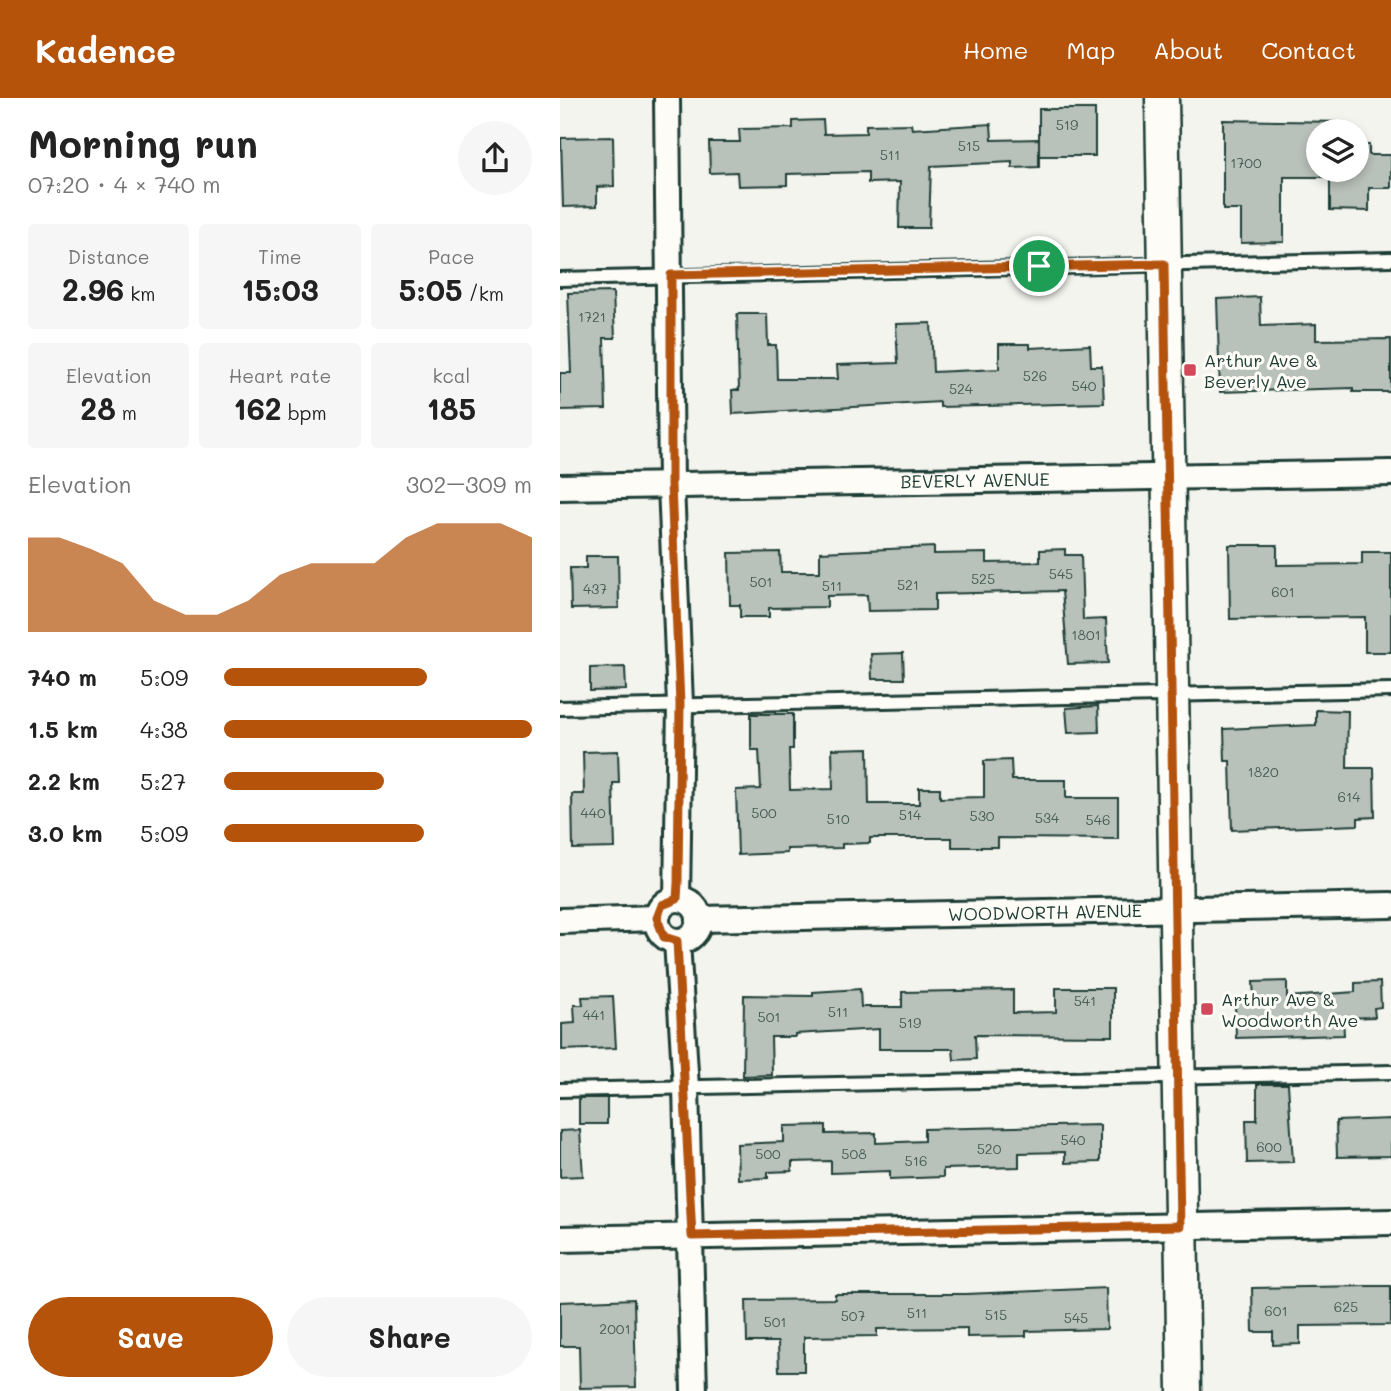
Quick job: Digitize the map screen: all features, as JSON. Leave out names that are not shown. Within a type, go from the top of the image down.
[{"type":"street","points":[[667,98],[671,275],[671,485],[680,704],[677,899]]},
{"type":"street","points":[[1162,98],[1184,1391]]},
{"type":"street","name":"BEVERLY AVENUE","points":[[560,487],[1391,473]]},
{"type":"street","points":[[677,899],[695,906],[700,919],[695,933],[677,941],[664,937],[657,918],[662,905],[677,899]]},
{"type":"street","name":"WOODWORTH AVENUE","points":[[700,919],[1391,905]]},
{"type":"street","points":[[560,921],[657,918]]},
{"type":"street","points":[[677,941],[692,1236],[694,1391]]},
{"type":"street","points":[[560,1239],[1391,1222]]},
{"type":"lane","points":[[560,279],[1391,259]]},
{"type":"lane","points":[[560,708],[1391,690]]},
{"type":"lane","points":[[560,1090],[1391,1072]]},
{"type":"building","points":[[1039,109],[1095,109],[1095,156],[1039,156]]},
{"type":"building","points":[[823,120],[824,134],[866,133],[866,125],[911,124],[912,129],[991,124],[992,140],[1039,139],[1039,167],[1012,168],[1012,162],[931,166],[929,228],[899,228],[900,182],[868,183],[868,172],[787,174],[787,185],[738,186],[737,172],[710,173],[709,142],[740,142],[739,129],[793,128],[793,121]]},
{"type":"building","points":[[1223,120],[1306,121],[1306,177],[1284,177],[1284,242],[1241,243],[1241,210],[1223,210]]},
{"type":"building","points":[[613,137],[614,186],[597,187],[597,206],[563,207],[561,138]]},
{"type":"building","points":[[1369,155],[1391,155],[1391,188],[1369,188],[1369,211],[1330,210],[1330,182],[1369,182]]},
{"type":"building","points":[[613,292],[615,338],[604,338],[606,409],[560,410],[560,373],[571,373],[568,293]]},
{"type":"building","points":[[1260,297],[1261,326],[1316,324],[1316,340],[1391,339],[1391,392],[1353,392],[1353,388],[1220,392],[1217,299]]},
{"type":"building","points":[[737,314],[767,314],[768,345],[776,345],[777,379],[838,379],[837,365],[898,363],[896,324],[931,323],[933,372],[999,369],[999,344],[1030,344],[1030,348],[1090,345],[1091,366],[1102,366],[1104,403],[940,407],[940,402],[733,414],[732,390],[739,390]]},
{"type":"building","points":[[1229,545],[1277,545],[1277,565],[1362,564],[1362,552],[1391,552],[1391,652],[1365,652],[1365,617],[1230,619]]},
{"type":"building","points":[[934,547],[934,554],[987,553],[987,563],[1040,562],[1040,550],[1065,549],[1065,555],[1081,555],[1083,620],[1106,619],[1108,663],[1068,664],[1062,591],[935,594],[935,610],[868,611],[867,595],[827,596],[827,607],[769,608],[769,617],[740,617],[740,605],[730,605],[729,553],[780,552],[781,572],[820,572],[820,552]]},
{"type":"building","points":[[586,556],[618,556],[619,608],[571,609],[570,568],[586,568]]},
{"type":"building","points":[[903,653],[904,679],[872,679],[871,654]]},
{"type":"building","points":[[625,667],[626,690],[590,691],[590,668]]},
{"type":"building","points":[[1098,706],[1099,732],[1068,733],[1066,708]]},
{"type":"building","points":[[1316,710],[1348,711],[1347,768],[1374,768],[1375,817],[1358,818],[1358,825],[1232,830],[1230,761],[1225,761],[1224,729],[1316,725]]},
{"type":"building","points":[[751,714],[793,714],[793,749],[789,749],[790,790],[833,789],[832,749],[868,748],[869,804],[919,804],[919,788],[940,788],[940,798],[984,797],[984,761],[1011,760],[1012,780],[1066,780],[1066,798],[1118,798],[1118,839],[998,838],[998,847],[952,847],[952,838],[870,838],[870,843],[842,844],[842,848],[787,849],[787,853],[738,855],[736,790],[761,789],[759,750],[751,750]]},
{"type":"building","points":[[618,751],[619,783],[613,783],[615,848],[573,849],[572,794],[584,794],[583,752]]},
{"type":"building","points":[[1287,981],[1287,997],[1355,992],[1355,983],[1380,982],[1381,1007],[1374,1008],[1375,1017],[1343,1018],[1344,1035],[1236,1038],[1235,1001],[1254,1000],[1253,982]]},
{"type":"building","points":[[1056,988],[1113,988],[1113,1036],[975,1035],[976,1059],[954,1060],[953,1049],[879,1049],[879,1029],[795,1034],[795,1037],[771,1037],[772,1075],[743,1076],[744,995],[813,996],[813,992],[860,989],[861,1007],[902,1007],[902,992],[1013,990],[1013,1013],[1056,1012]]},
{"type":"building","points":[[613,996],[616,1048],[562,1050],[562,1024],[575,1023],[574,1005],[583,1005],[582,997]]},
{"type":"building","points":[[1257,1084],[1288,1084],[1293,1162],[1247,1163],[1246,1120],[1257,1120]]},
{"type":"building","points":[[579,1098],[607,1098],[607,1124],[579,1124]]},
{"type":"building","points":[[1391,1119],[1391,1156],[1337,1157],[1336,1121]]},
{"type":"building","points":[[826,1125],[826,1134],[876,1133],[876,1143],[924,1141],[924,1129],[1100,1125],[1100,1162],[1065,1163],[1065,1152],[1019,1153],[1019,1167],[943,1169],[943,1177],[890,1179],[890,1171],[831,1173],[831,1161],[792,1162],[792,1171],[768,1172],[768,1178],[738,1179],[737,1144],[784,1142],[784,1126]]},
{"type":"building","points":[[580,1130],[583,1176],[560,1177],[560,1131]]},
{"type":"building","points":[[1391,1286],[1391,1325],[1300,1326],[1300,1344],[1273,1345],[1273,1332],[1253,1332],[1252,1288]]},
{"type":"building","points":[[1106,1288],[1107,1329],[1026,1331],[1026,1336],[967,1337],[967,1328],[877,1329],[877,1336],[804,1337],[804,1371],[779,1371],[778,1342],[747,1342],[746,1300],[835,1299],[835,1294],[966,1294]]},
{"type":"building","points":[[634,1299],[636,1387],[580,1388],[579,1346],[560,1346],[560,1302]]},
{"type":"place","name":"Arthur Ave & Beverly Ave","points":[[1190,370]]},
{"type":"place","name":"Arthur Ave & Woodworth Ave","points":[[1207,1009]]},
{"type":"route","points":[[1164,264],[1180,1226],[692,1236],[677,941],[664,937],[657,925],[658,911],[662,905],[677,899],[678,883],[680,704],[671,485],[671,275],[1039,266],[1164,264]]}]
